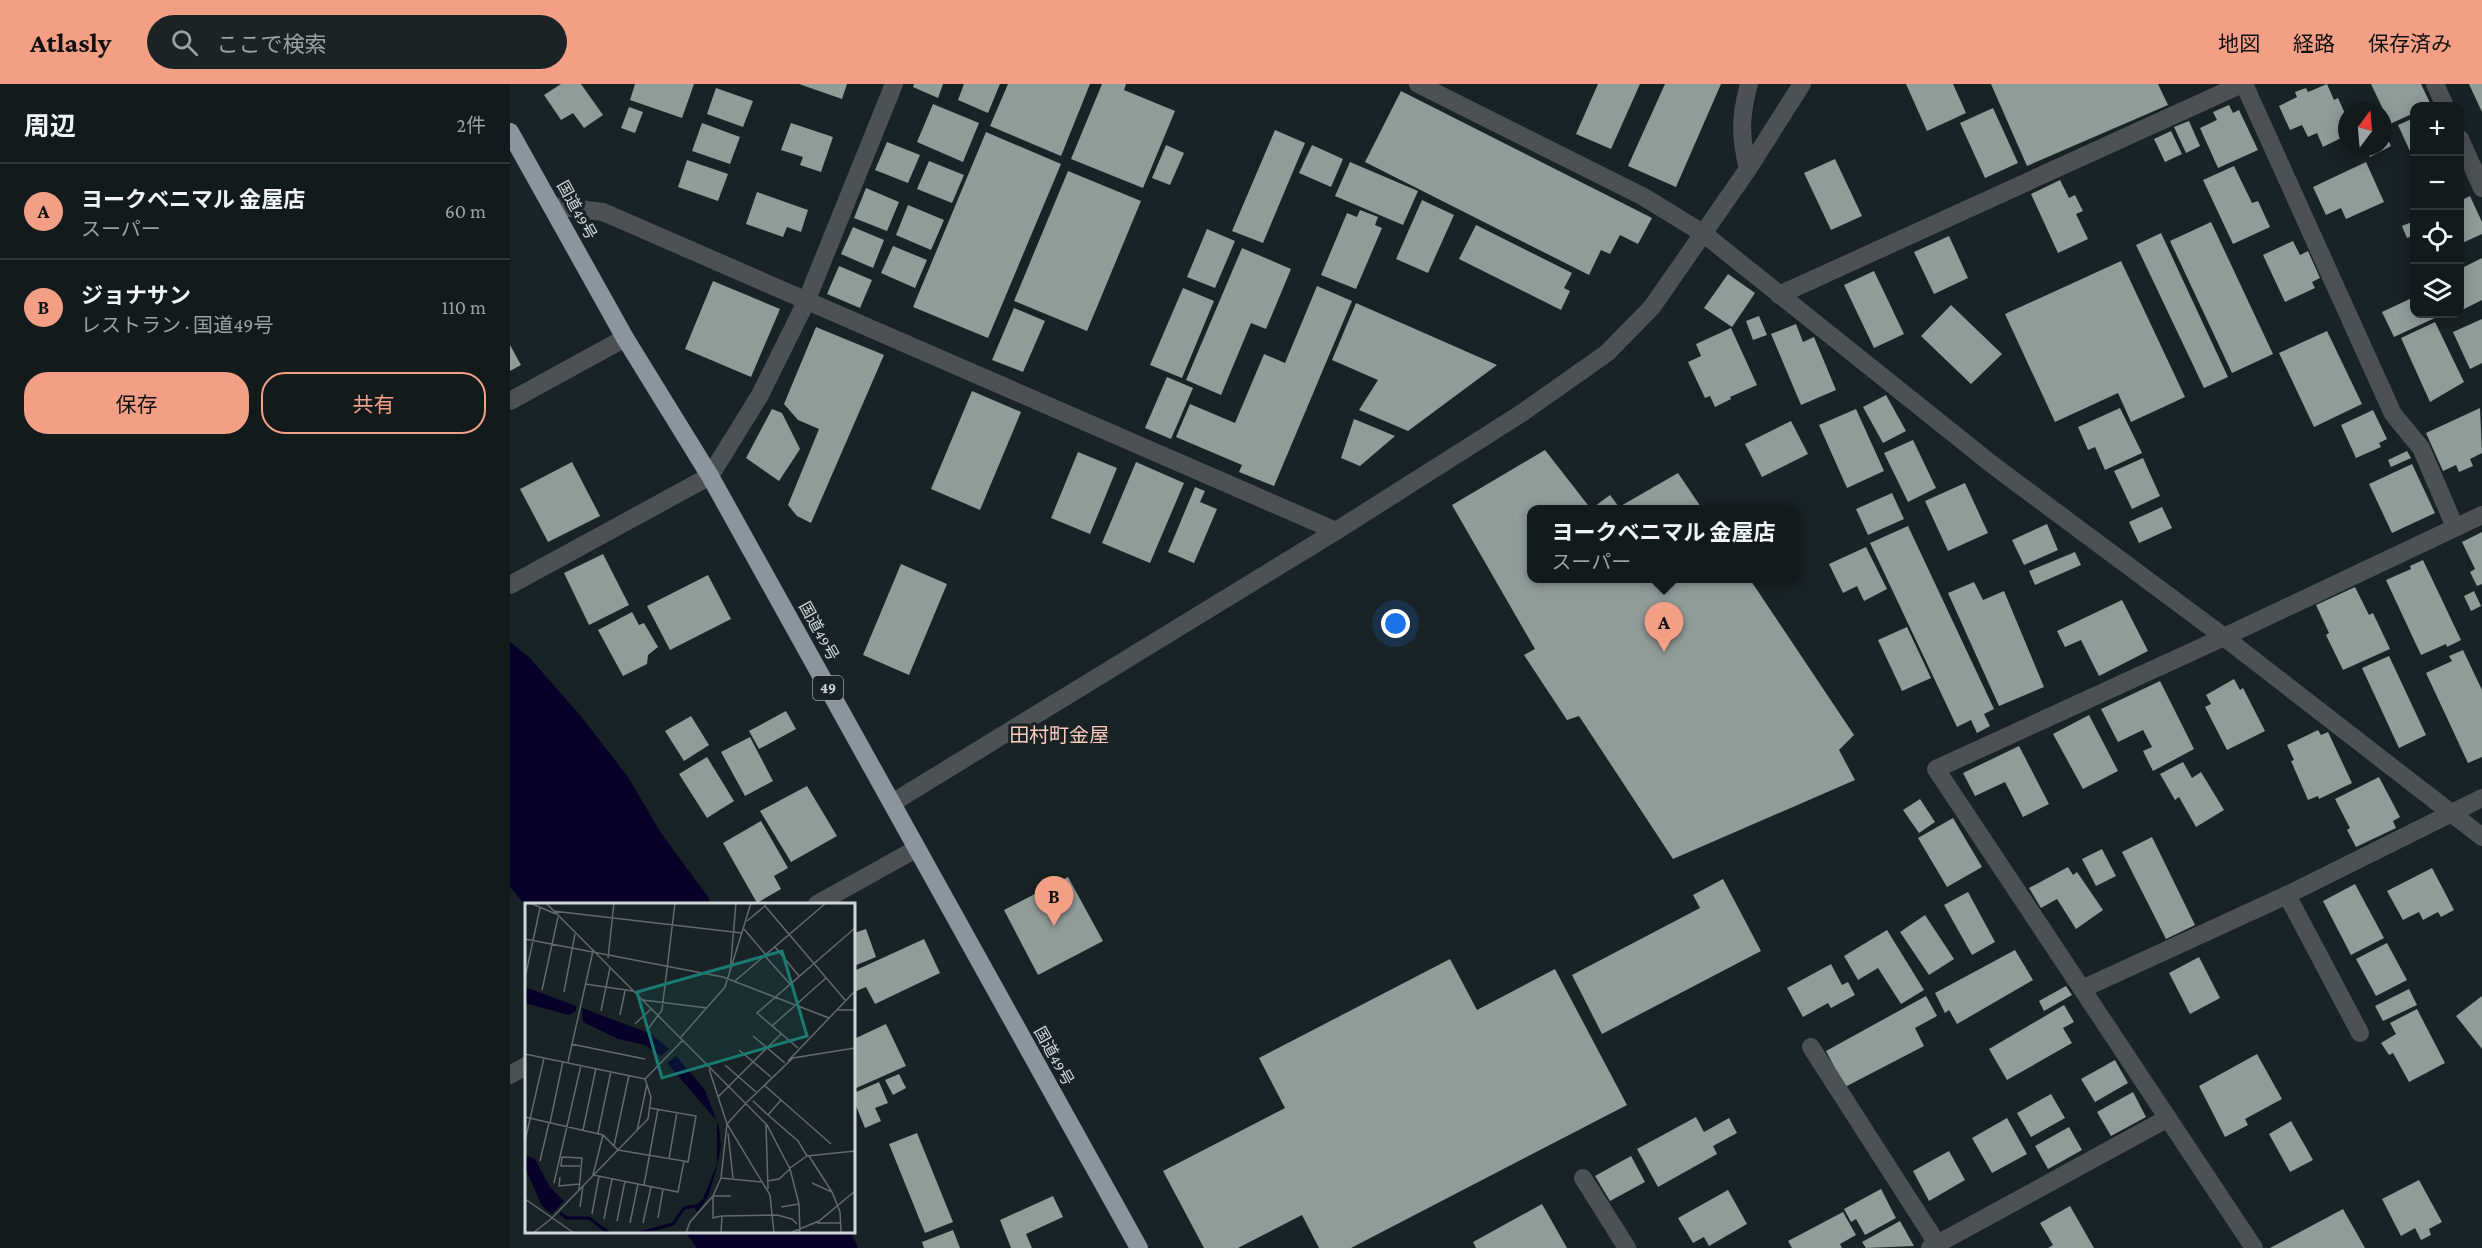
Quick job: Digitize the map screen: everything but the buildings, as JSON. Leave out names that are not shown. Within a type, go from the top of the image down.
[{"type":"highway","name":"国道49号","points":[[510,132],[626,338],[710,476],[1139,1248]]},
{"type":"street","points":[[510,585],[710,476],[760,394],[806,302],[894,84]]},
{"type":"street","points":[[1418,84],[1644,198],[1704,234],[1994,466],[2224,637],[2482,837]]},
{"type":"street","points":[[1748,169],[1742,143],[1741,120],[1749,84]]},
{"type":"street","points":[[892,803],[1336,531],[1522,413],[1607,353],[1652,307],[1748,169],[1802,84]]},
{"type":"street","points":[[1779,295],[2243,84],[2392,414],[2421,448],[2455,527]]},
{"type":"street","points":[[2435,84],[2443,102]]},
{"type":"street","points":[[2464,148],[2482,188]]},
{"type":"street","points":[[553,206],[603,212],[1336,531]]},
{"type":"street","points":[[510,401],[626,338]]},
{"type":"street","points":[[2254,1248],[1936,769],[2482,515]]},
{"type":"street","points":[[2082,989],[2286,895],[2482,798]]},
{"type":"street","points":[[819,903],[916,849]]},
{"type":"street","points":[[2286,895],[2360,1033]]},
{"type":"street","points":[[1812,1047],[1936,1247],[2168,1118]]},
{"type":"street","points":[[510,1076],[525,1067]]},
{"type":"street","points":[[1582,1178],[1627,1248]]},
{"type":"shaded area","points":[[510,642],[529,657],[580,715],[628,777],[661,833],[709,898],[709,903],[525,903],[525,905],[510,887]]},
{"type":"shaded area","points":[[686,1233],[851,1233],[858,1248],[697,1248]]},
{"type":"place","name":"ヨークベニマル 金屋店","points":[[1664,652]]},
{"type":"place","name":"ジョナサン","points":[[1054,926]]},
{"type":"district","name":"田村町金屋","points":[[1059,735]]}]
